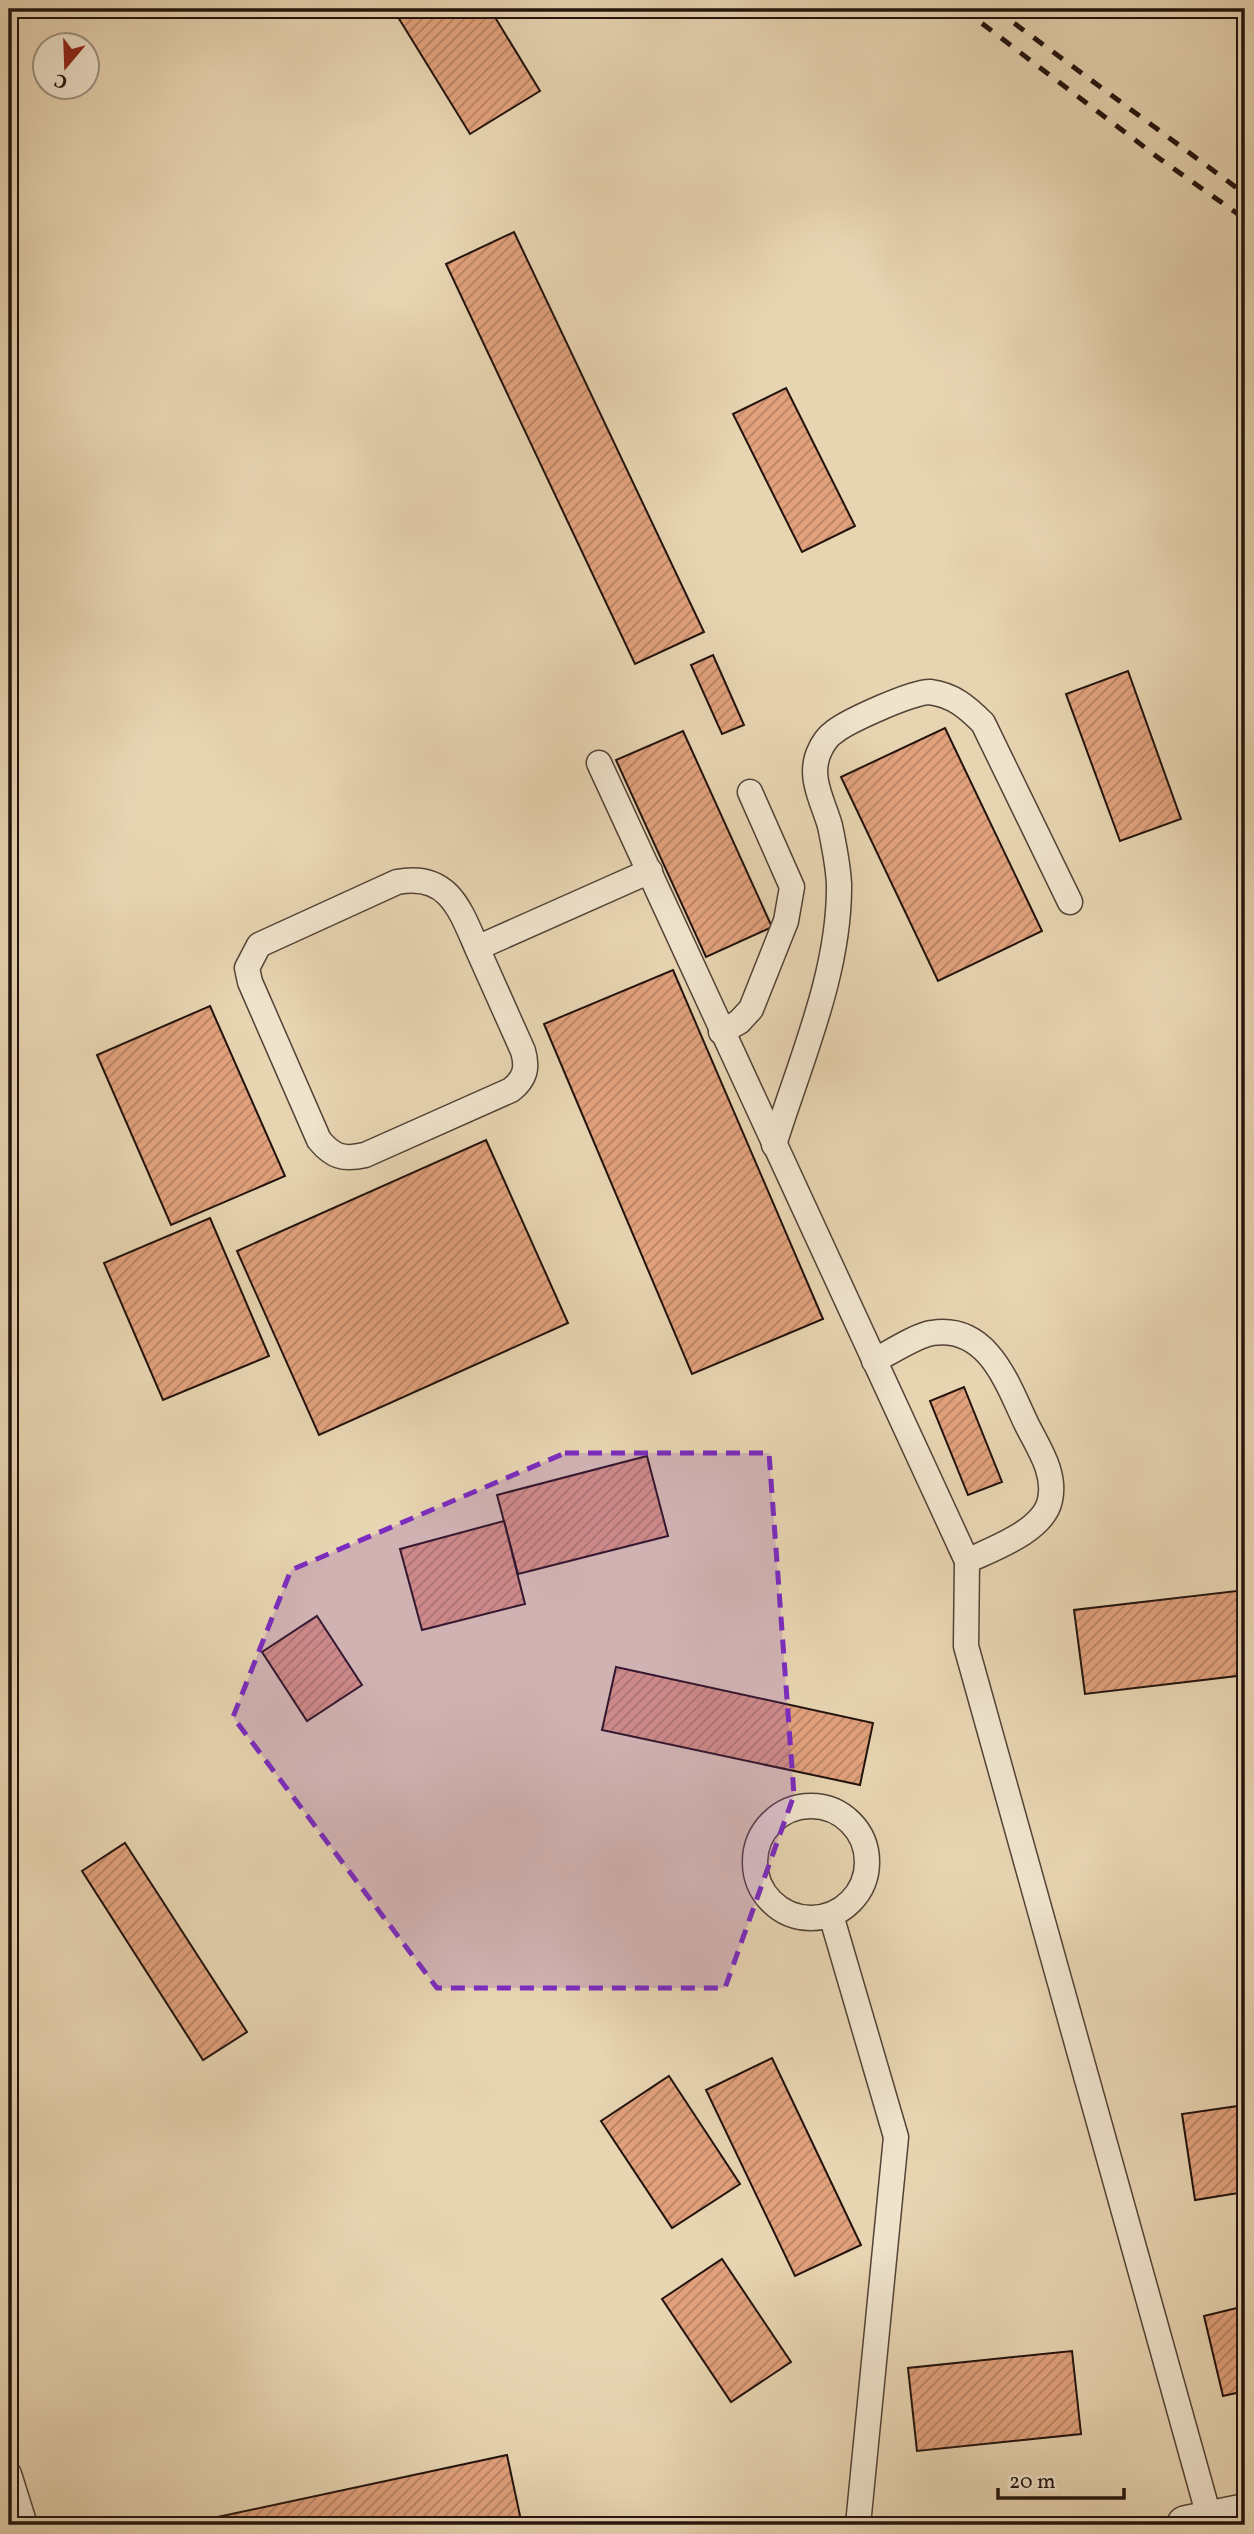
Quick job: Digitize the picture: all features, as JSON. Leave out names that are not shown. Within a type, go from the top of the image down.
[{"type":"lane","points":[[774,1145],[824,986],[838,917],[836,854],[817,791],[815,772],[820,750],[833,733],[910,694],[929,692],[962,701],[983,723],[1070,902]]},
{"type":"lane","points":[[599,763],[967,1561],[966,1646],[1214,2519]]},
{"type":"lane","points":[[721,1032],[739,1022],[755,1002],[791,906],[792,887],[750,792]]},
{"type":"lane","points":[[477,948],[650,871]]},
{"type":"lane","points":[[415,878],[446,892],[458,905],[477,948],[523,1051],[526,1062],[521,1082],[511,1090],[365,1155],[340,1158],[329,1152],[319,1140],[250,982],[247,968],[259,945],[397,882],[415,878]]},
{"type":"lane","points":[[874,1360],[932,1333],[956,1335],[978,1344],[994,1358],[1050,1471],[1050,1502],[1030,1530],[967,1561]]},
{"type":"lane","points":[[809,1805],[836,1810],[856,1827],[867,1851],[866,1877],[854,1900],[831,1916],[812,1919],[795,1916],[771,1903],[756,1879],[755,1851],[767,1825],[786,1810],[809,1805]]},
{"type":"lane","points":[[831,1916],[896,2137],[858,2525]]},
{"type":"lane","points":[[9,2474],[25,2525]]},
{"type":"highlighted area","points":[[565,1453],[769,1453],[794,1795],[725,1988],[437,1988],[233,1717],[291,1570]]},
{"type":"building","points":[[393,9],[490,9],[540,91],[470,134]]},
{"type":"building","points":[[514,232],[704,632],[635,664],[446,264]]},
{"type":"building","points":[[786,388],[855,526],[802,552],[733,414]]},
{"type":"building","points":[[713,655],[744,725],[722,734],[691,665]]},
{"type":"building","points":[[1128,671],[1181,819],[1120,841],[1066,694]]},
{"type":"building","points":[[945,728],[1042,931],[938,981],[841,777]]},
{"type":"building","points":[[683,731],[772,927],[706,957],[616,760]]},
{"type":"building","points":[[673,970],[823,1319],[692,1374],[544,1024]]},
{"type":"building","points":[[210,1006],[285,1176],[171,1225],[97,1055]]},
{"type":"building","points":[[486,1140],[568,1323],[319,1435],[237,1251]]},
{"type":"building","points":[[210,1218],[269,1356],[163,1400],[104,1263]]},
{"type":"building","points":[[964,1387],[1002,1482],[968,1495],[930,1401]]},
{"type":"building","points":[[647,1456],[668,1536],[518,1574],[497,1495]]},
{"type":"building","points":[[504,1521],[525,1604],[422,1630],[400,1549]]},
{"type":"building","points":[[1245,1590],[1245,1675],[1085,1694],[1074,1610]]},
{"type":"building","points":[[317,1616],[362,1685],[307,1721],[262,1652]]},
{"type":"building","points":[[616,1667],[873,1723],[860,1785],[602,1730]]},
{"type":"building","points":[[125,1843],[247,2032],[203,2060],[82,1871]]},
{"type":"building","points":[[772,2058],[861,2245],[795,2276],[706,2090]]},
{"type":"building","points":[[669,2076],[740,2184],[672,2228],[601,2121]]},
{"type":"building","points":[[1245,2105],[1245,2192],[1195,2200],[1182,2114]]},
{"type":"building","points":[[722,2259],[791,2362],[731,2402],[662,2299]]},
{"type":"building","points":[[1245,2306],[1245,2391],[1223,2396],[1204,2316]]},
{"type":"building","points":[[1072,2351],[1081,2434],[917,2451],[908,2368]]},
{"type":"building","points":[[507,2455],[522,2525],[180,2525]]},
{"type":"railway","points":[[963,9],[1160,159],[1245,219]]},
{"type":"railway","points":[[995,9],[1245,194]]}]
